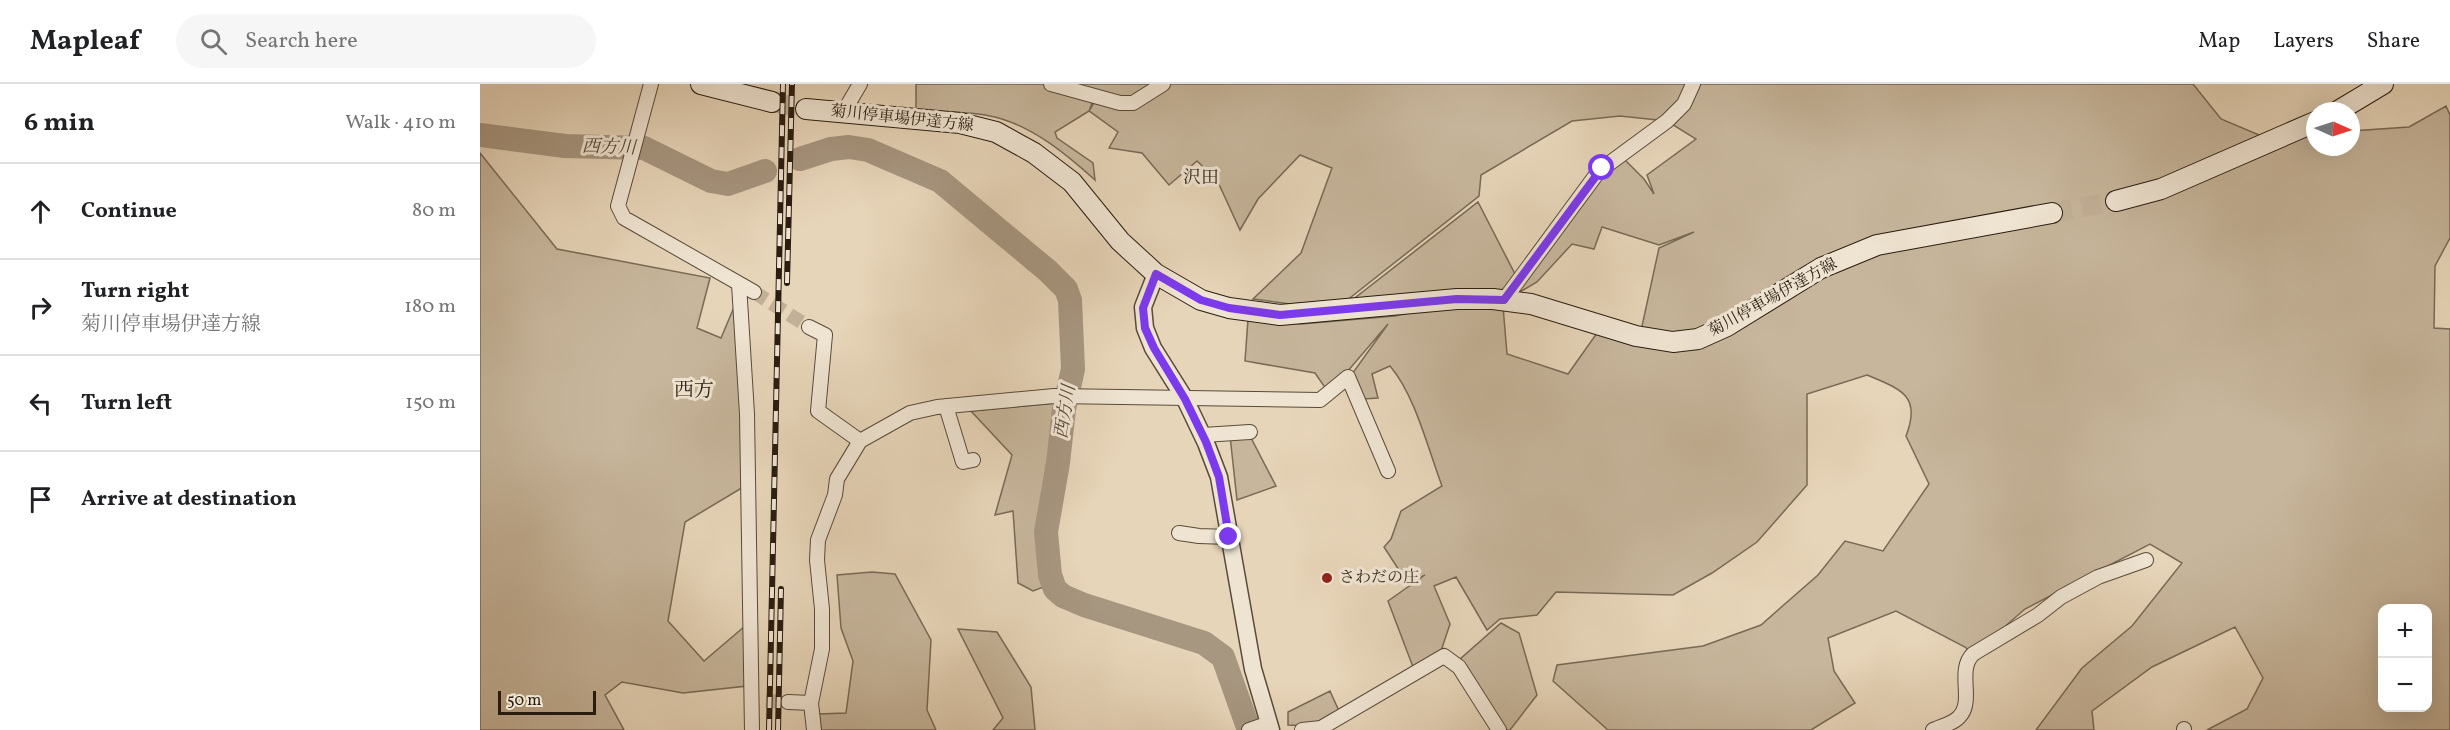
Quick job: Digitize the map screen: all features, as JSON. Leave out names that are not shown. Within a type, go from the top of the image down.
[{"type":"main road","points":[[701,84],[772,102]]},
{"type":"main road","points":[[2353,102],[2383,84]]},
{"type":"main road","name":"菊川停車場伊達方線","points":[[806,109],[960,123],[996,132],[1034,153],[1072,182],[1120,241],[1156,274],[1201,300],[1229,308],[1280,315],[1457,299],[1504,300],[1531,304],[1636,336],[1673,342],[1698,339],[1727,326],[1821,268],[1877,245],[2052,213]]},
{"type":"main road","points":[[2116,201],[2170,186],[2306,126]]},
{"type":"street","points":[[651,84],[618,207],[624,218],[754,292]]},
{"type":"street","points":[[843,113],[860,84]]},
{"type":"street","points":[[1051,84],[1120,103],[1133,103],[1163,84]]},
{"type":"street","points":[[1504,300],[1599,171],[1667,121],[1684,104],[1693,84]]},
{"type":"street","points":[[1156,274],[1143,308],[1145,328],[1203,435],[1219,477],[1253,669],[1270,727],[1249,730]]},
{"type":"street","points":[[739,284],[759,701],[752,730]]},
{"type":"street","points":[[809,327],[825,335],[818,411],[860,441]]},
{"type":"street","points":[[814,730],[811,703],[822,649],[818,540],[835,495],[837,479],[860,441],[910,413],[946,406],[1054,396],[1320,400],[1348,377],[1388,471]]},
{"type":"street","points":[[946,406],[963,462],[973,459]]},
{"type":"street","points":[[1203,435],[1250,432]]},
{"type":"street","points":[[1179,533],[1229,537]]},
{"type":"street","points":[[1934,730],[1955,720],[1965,709],[1966,662],[1970,657],[2038,615],[2061,597],[2098,577],[2145,560]]},
{"type":"street","points":[[1302,730],[1321,728],[1444,656],[1460,667],[1499,730]]},
{"type":"street","points":[[788,702],[811,703]]},
{"type":"shaded area","points":[[916,84],[1050,84],[1094,98],[1089,111],[1055,132],[1057,138],[1093,163],[1095,180],[1046,141],[1005,120],[972,113],[916,111]]},
{"type":"shaded area","points":[[1073,84],[2193,84],[2221,119],[2266,138],[2306,135],[2306,156],[2360,156],[2360,130],[2409,127],[2446,106],[2450,115],[2450,238],[2435,266],[2434,328],[2450,329],[2450,730],[2207,730],[2247,709],[2263,678],[2235,627],[2152,667],[2092,711],[2094,730],[2036,730],[2082,668],[2132,626],[2182,563],[2150,544],[2025,609],[1973,654],[1965,647],[1896,611],[1828,638],[1834,671],[1855,703],[1811,730],[1608,730],[1553,681],[1557,665],[1703,646],[1761,625],[1818,575],[1845,541],[1883,551],[1929,484],[1906,436],[1911,411],[1909,402],[1898,390],[1867,375],[1807,394],[1807,485],[1757,542],[1712,573],[1673,595],[1556,592],[1537,615],[1500,619],[1487,630],[1456,577],[1434,586],[1450,624],[1441,651],[1413,667],[1388,601],[1425,575],[1408,584],[1384,547],[1391,539],[1401,511],[1442,486],[1414,407],[1390,366],[1372,374],[1378,398],[1363,399],[1352,374],[1388,324],[1347,372],[1326,389],[1315,373],[1245,361],[1248,319],[1301,324],[1395,316],[1434,307],[1503,306],[1507,354],[1568,374],[1597,333],[1639,340],[1659,248],[1694,232],[1659,245],[1602,227],[1594,249],[1572,244],[1537,282],[1518,293],[1578,199],[1620,155],[1644,179],[1654,194],[1647,175],[1696,139],[1667,121],[1620,116],[1572,121],[1481,175],[1479,196],[1346,301],[1290,304],[1253,299],[1301,253],[1332,168],[1300,155],[1258,199],[1240,230],[1217,180],[1197,161],[1169,185],[1142,153],[1109,148],[1118,132],[1089,111],[1097,98]]},
{"type":"shaded area","points":[[480,153],[557,249],[710,278],[697,328],[721,338],[740,293],[745,486],[685,522],[668,621],[704,661],[745,626],[747,686],[683,693],[622,682],[605,695],[624,730],[480,730]]},
{"type":"shaded area","points":[[1478,202],[1516,276],[1500,295],[1351,301]]},
{"type":"shaded area","points":[[1056,403],[1056,453],[1042,533],[1046,586],[1033,591],[1018,583],[1013,511],[995,515],[1012,455],[971,411]]},
{"type":"shaded area","points":[[1249,434],[1276,486],[1237,500],[1230,436]]},
{"type":"shaded area","points":[[872,572],[895,574],[931,640],[927,710],[936,730],[821,730],[819,714],[846,713],[853,661],[841,628],[837,575]]},
{"type":"shaded area","points":[[1501,623],[1519,633],[1537,695],[1510,730],[1503,730],[1459,660]]},
{"type":"shaded area","points":[[958,629],[997,632],[1031,687],[1035,730],[993,730],[1003,718]]},
{"type":"shaded area","points":[[1330,691],[1339,711],[1310,726],[1288,725],[1288,712]]},
{"type":"waterway","name":"西方川","points":[[480,135],[565,146],[644,148],[711,181],[728,184],[765,171]]},
{"type":"waterway","name":"西方川","points":[[800,159],[831,149],[849,147],[868,150],[940,181],[1048,271],[1066,289],[1070,300],[1073,369],[1064,409],[1058,463],[1046,532],[1050,575],[1055,589],[1063,596],[1084,605],[1204,643],[1223,657],[1249,730]]},
{"type":"tunnel","points":[[772,102],[806,109]]},
{"type":"tunnel","points":[[2052,213],[2116,201]]},
{"type":"tunnel","points":[[754,292],[809,327]]},
{"type":"tunnel","points":[[766,701],[788,702]]},
{"type":"railway","points":[[769,730],[783,84]]},
{"type":"railway","points":[[787,283],[792,84]]},
{"type":"railway","points":[[778,730],[781,589]]},
{"type":"place","name":"さわだの庄","points":[[1327,578]]},
{"type":"district","name":"沢田","points":[[1201,178]]},
{"type":"district","name":"西方","points":[[694,391]]},
{"type":"route","points":[[1229,537],[1219,477],[1206,442],[1145,328],[1143,308],[1156,274],[1201,300],[1229,308],[1280,315],[1457,299],[1504,300],[1602,168]]}]
